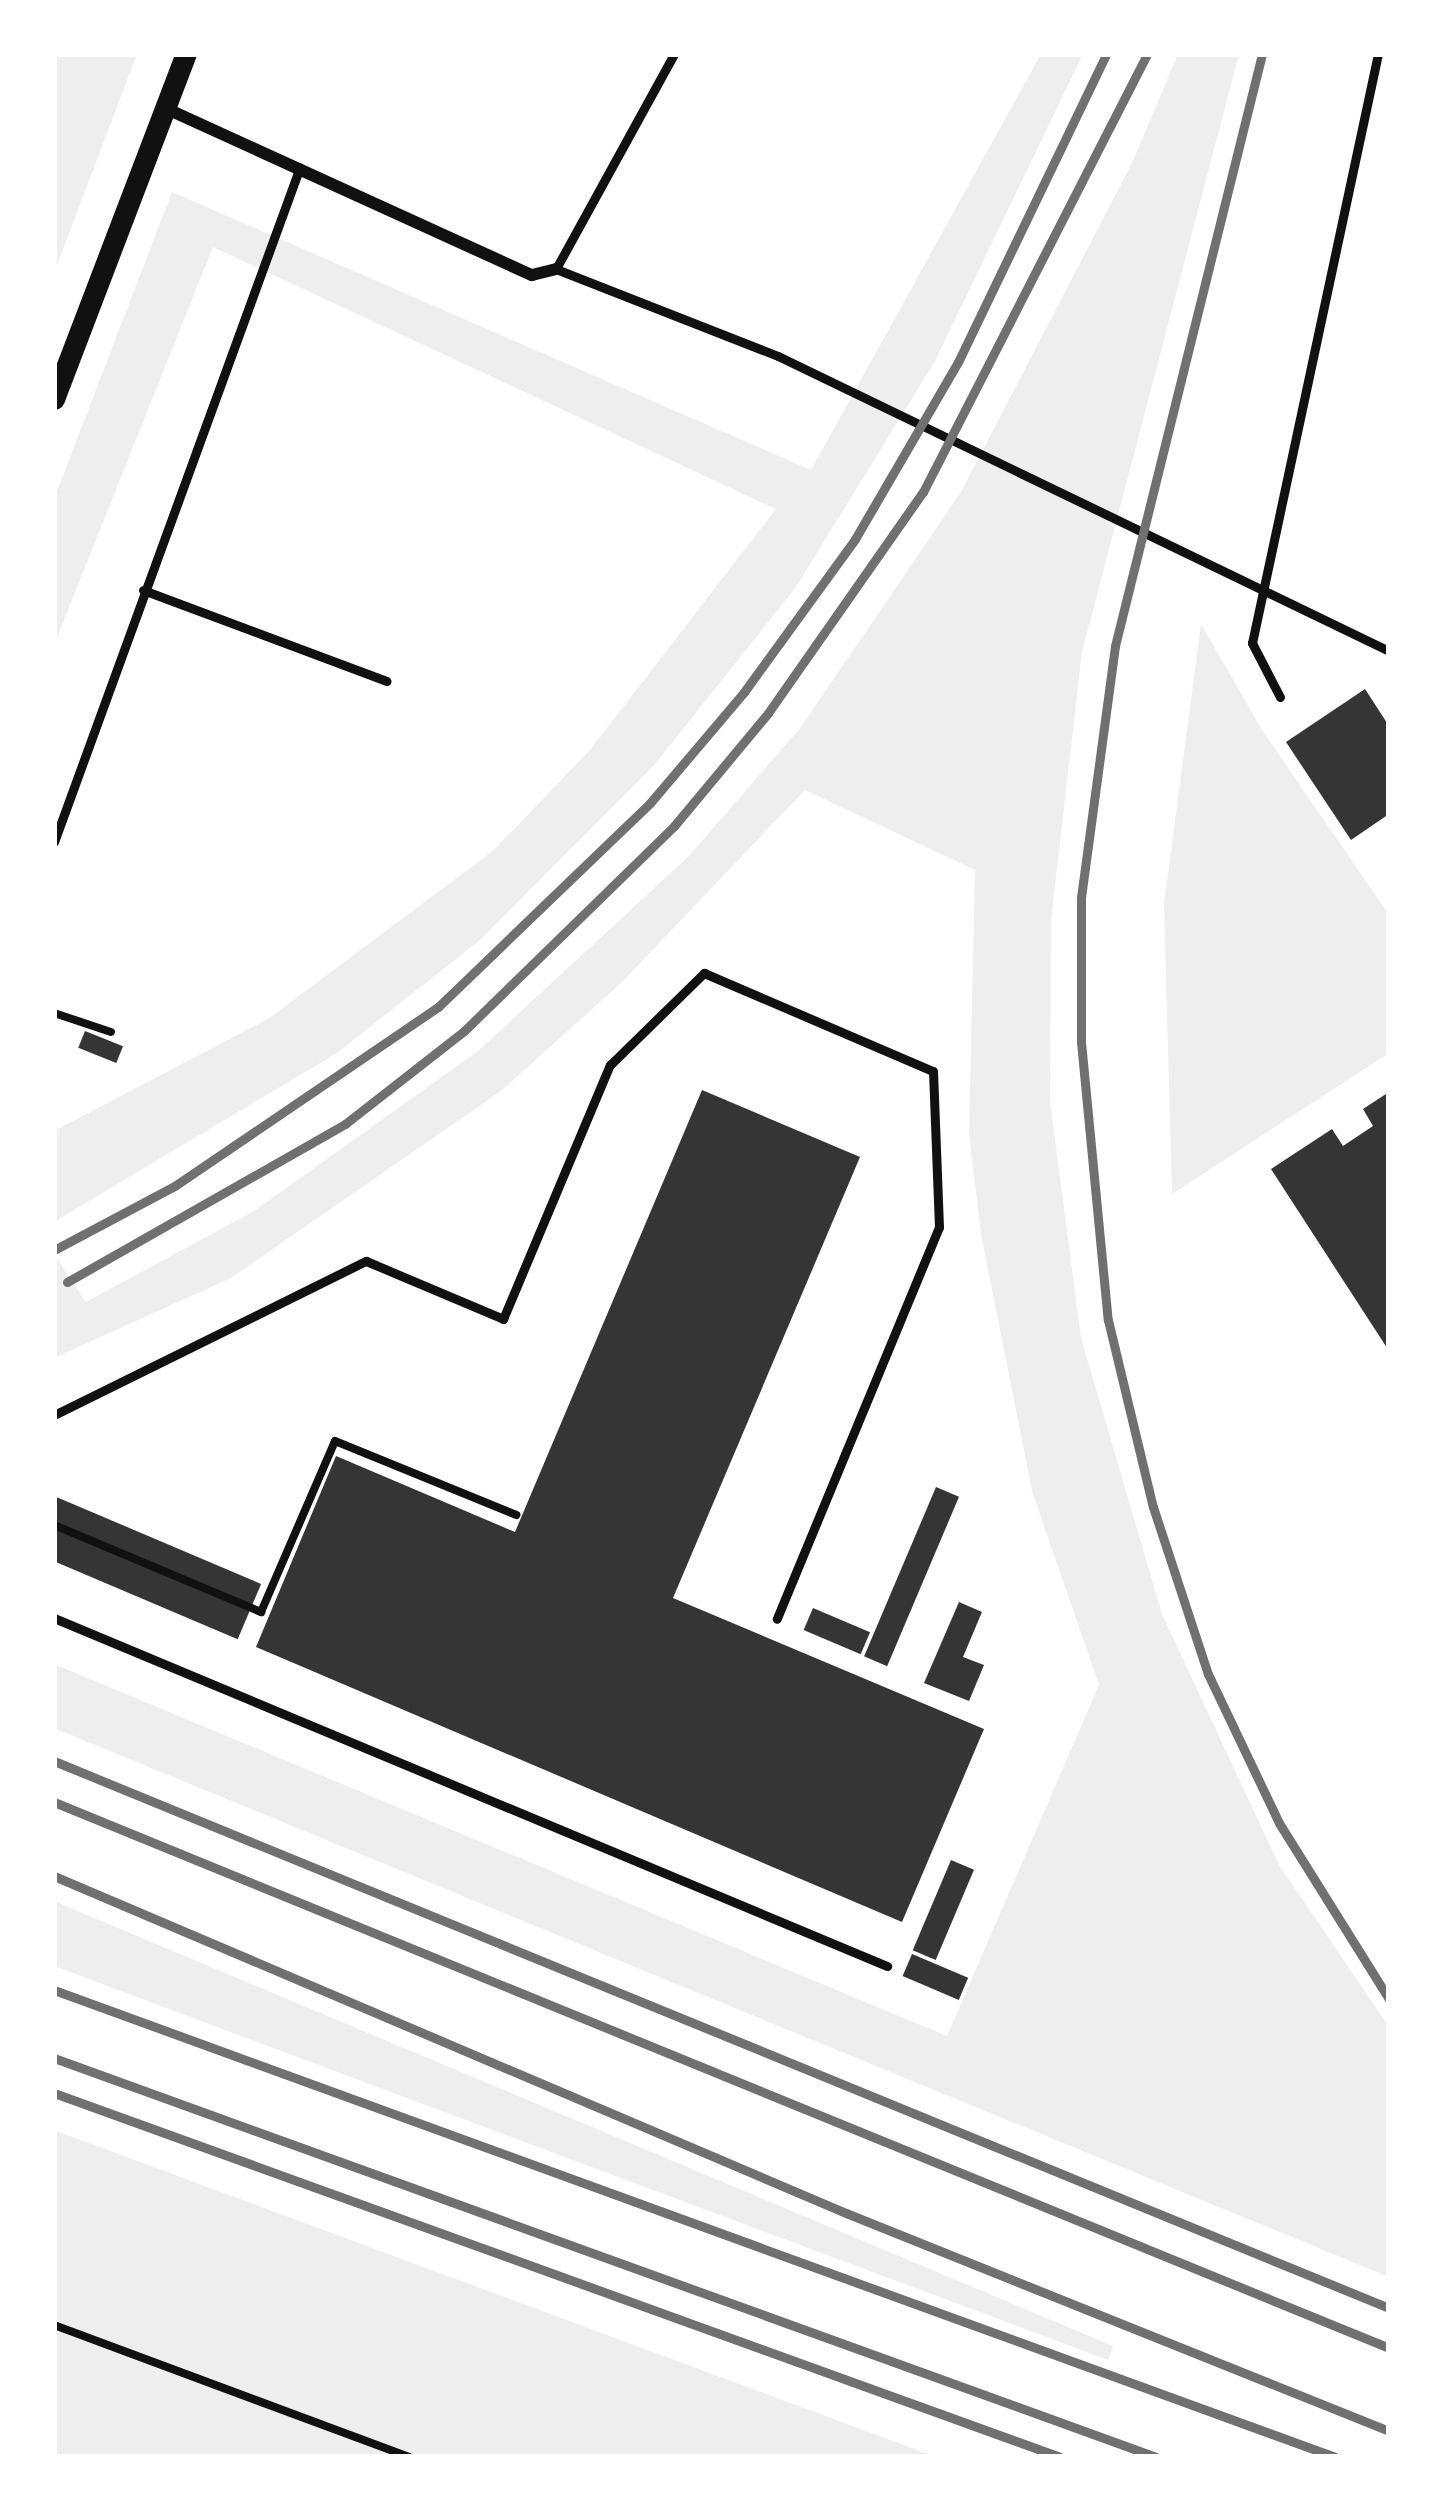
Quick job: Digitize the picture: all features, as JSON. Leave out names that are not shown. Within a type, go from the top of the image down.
[{"type":"street","points":[[54,399],[186,54]]},
{"type":"street","points":[[165,108],[532,274],[556,268]]},
{"type":"lane","points":[[674,54],[556,268],[778,356],[1389,651]]},
{"type":"lane","points":[[1381,54],[1389,62]]},
{"type":"lane","points":[[1280,697],[1252,643],[1381,54]]},
{"type":"lane","points":[[54,842],[300,167]]},
{"type":"lane","points":[[143,590],[387,681]]},
{"type":"lane","points":[[54,1415],[366,1261],[503,1319],[610,1065],[704,973],[933,1071],[939,1226],[777,1619]]},
{"type":"lane","points":[[54,1618],[887,1966]]},
{"type":"path","points":[[54,1012],[111,1033]]},
{"type":"path","points":[[54,1525],[261,1612],[335,1441],[516,1515]]},
{"type":"path","points":[[54,2325],[409,2457]]},
{"type":"shaded area","points":[[54,54],[137,54],[54,273]]},
{"type":"shaded area","points":[[1041,54],[1083,54],[935,361],[796,587],[655,764],[480,940],[337,1053],[54,1222],[54,1131],[268,1019],[493,851],[590,750],[776,509],[213,247],[54,645],[54,499],[172,192],[811,470]]},
{"type":"shaded area","points":[[1178,54],[1239,54],[1082,652],[1051,920],[1050,1101],[1081,1338],[1162,1614],[1279,1865],[1389,2027],[1389,2277],[54,1728],[54,1664],[947,2036],[1099,1685],[1032,1491],[981,1234],[969,1134],[975,870],[805,790],[621,983],[501,1091],[231,1278],[54,1358],[54,1254],[86,1302],[254,1211],[478,1051],[689,856],[801,727],[961,492],[1133,161]]},
{"type":"shaded area","points":[[1201,624],[1262,730],[1389,915],[1389,1053],[1172,1194],[1164,904]]},
{"type":"shaded area","points":[[54,1901],[1113,2346],[1108,2360],[54,1966]]},
{"type":"shaded area","points":[[54,2130],[936,2457],[54,2457]]},
{"type":"building","points":[[1365,689],[1389,726],[1389,814],[1351,840],[1286,742]]},
{"type":"building","points":[[85,1031],[123,1046],[116,1063],[78,1048]]},
{"type":"building","points":[[702,1090],[860,1157],[673,1598],[984,1729],[902,1922],[256,1647],[336,1456],[515,1532]]},
{"type":"building","points":[[1389,1092],[1389,1351],[1271,1169],[1332,1129],[1343,1146],[1373,1126],[1363,1109]]},
{"type":"building","points":[[936,1487],[959,1497],[887,1666],[864,1656]]},
{"type":"building","points":[[54,1496],[261,1584],[238,1639],[54,1561]]},
{"type":"building","points":[[959,1602],[982,1612],[963,1657],[984,1665],[969,1701],[924,1683]]},
{"type":"building","points":[[813,1608],[870,1632],[861,1654],[804,1630]]},
{"type":"building","points":[[951,1860],[974,1870],[936,1960],[913,1950]]},
{"type":"building","points":[[912,1954],[968,1978],[959,2000],[903,1976]]},
{"type":"railway","points":[[54,1250],[176,1185],[438,1007],[650,803],[744,692],[855,539],[958,362],[1106,54]]},
{"type":"railway","points":[[67,1282],[345,1124],[464,1031],[674,826],[768,713],[923,492],[1147,54]]},
{"type":"railway","points":[[1262,54],[1115,646],[1081,898],[1081,1042],[1108,1320],[1153,1507],[1208,1674],[1279,1823],[1389,1999]]},
{"type":"railway","points":[[54,1761],[1389,2308]]},
{"type":"railway","points":[[54,1802],[1389,2348]]},
{"type":"railway","points":[[54,1876],[846,2213],[1389,2431]]},
{"type":"railway","points":[[54,1990],[1335,2457]]},
{"type":"railway","points":[[54,2058],[1156,2457]]},
{"type":"railway","points":[[54,2093],[1060,2457]]}]
